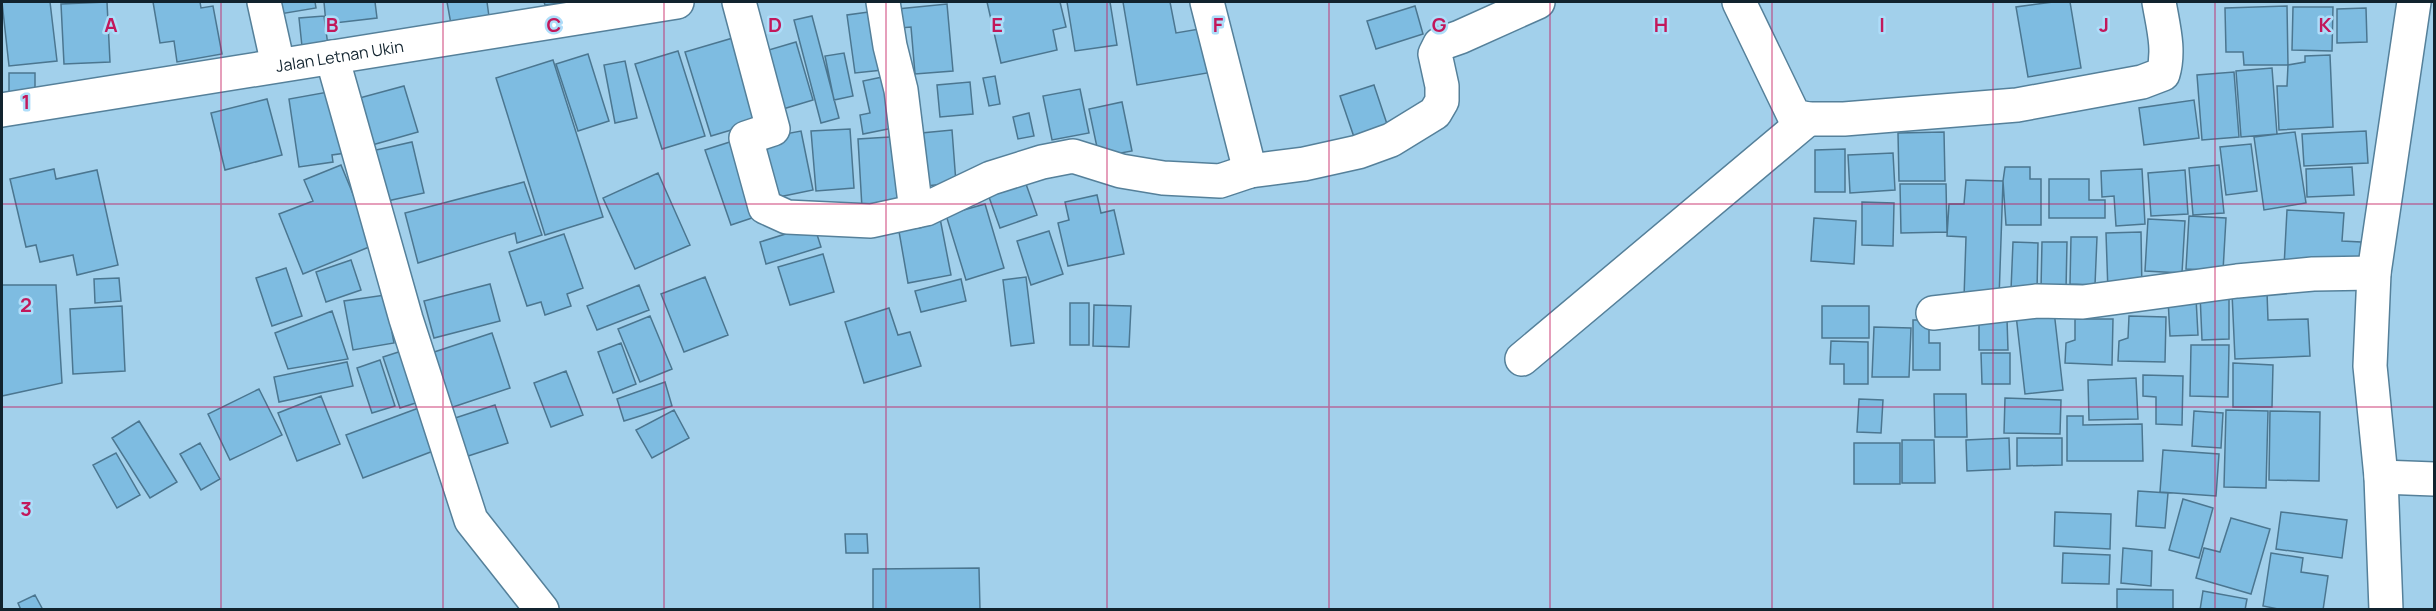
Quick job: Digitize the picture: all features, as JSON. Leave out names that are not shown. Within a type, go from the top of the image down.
[{"type":"street","points":[[264,2],[278,65]]},
{"type":"street","name":"Jalan Letnan Ukin","points":[[2,110],[332,57],[586,9],[677,2]]},
{"type":"street","points":[[739,2],[773,129],[746,138],[765,207],[787,217],[871,221],[926,209],[991,178],[1042,162],[1072,156],[1121,171],[1163,178],[1220,181],[1250,171],[1304,164],[1358,152],[1391,140],[1435,113],[1442,101],[1442,86],[1435,54],[1440,44],[1538,2]]},
{"type":"street","points":[[883,2],[904,113],[916,211]]},
{"type":"street","points":[[1207,2],[1250,171]]},
{"type":"street","points":[[1739,2],[1794,116],[1808,119],[1844,119],[2017,105],[2142,82],[2163,74],[2166,62],[2166,42],[2159,2]]},
{"type":"street","points":[[2386,609],[2381,477],[2370,366],[2374,273],[2414,2]]},
{"type":"street","points":[[2426,2],[2434,2]]},
{"type":"street","points":[[332,57],[406,319],[471,520],[542,609]]},
{"type":"street","points":[[1522,359],[1808,119]]},
{"type":"street","points":[[1933,314],[2037,301],[2083,302],[2237,281],[2302,275],[2374,273]]},
{"type":"street","points":[[2381,477],[2434,479]]},
{"type":"building","points":[[2,2],[50,2],[57,61],[9,66]]},
{"type":"building","points":[[107,2],[110,62],[64,64],[61,4]]},
{"type":"building","points":[[153,2],[200,2],[201,8],[213,6],[222,54],[177,62],[174,41],[160,43]]},
{"type":"building","points":[[278,2],[315,2],[316,8],[280,14]]},
{"type":"building","points":[[324,2],[375,2],[377,18],[326,24]]},
{"type":"building","points":[[447,2],[487,2],[490,24],[452,30]]},
{"type":"building","points":[[544,2],[572,2],[545,5]]},
{"type":"building","points":[[987,2],[1060,2],[1066,27],[1053,30],[1057,50],[1001,63]]},
{"type":"building","points":[[1067,2],[1110,2],[1117,45],[1075,51]]},
{"type":"building","points":[[1123,2],[1170,2],[1176,33],[1211,27],[1219,71],[1137,85]]},
{"type":"building","points":[[2070,2],[2081,68],[2028,77],[2016,7]]},
{"type":"building","points":[[947,4],[953,71],[915,74],[911,27],[888,29],[887,10]]},
{"type":"building","points":[[1415,6],[1423,34],[1376,49],[1367,21]]},
{"type":"building","points":[[2287,6],[2288,65],[2244,65],[2243,52],[2226,52],[2225,8]]},
{"type":"building","points":[[2293,7],[2333,7],[2332,51],[2292,50]]},
{"type":"building","points":[[2366,8],[2367,42],[2337,43],[2337,9]]},
{"type":"building","points":[[883,10],[892,69],[855,73],[847,15]]},
{"type":"building","points":[[324,16],[329,53],[303,56],[299,18]]},
{"type":"building","points":[[812,16],[839,118],[821,123],[794,20]]},
{"type":"building","points":[[743,35],[768,119],[711,136],[685,52]]},
{"type":"building","points":[[796,42],[813,100],[773,112],[755,54]]},
{"type":"building","points":[[678,51],[705,136],[662,149],[635,64]]},
{"type":"building","points":[[844,53],[853,96],[834,100],[825,56]]},
{"type":"building","points":[[588,54],[609,121],[578,131],[556,64]]},
{"type":"building","points":[[2330,55],[2333,127],[2279,130],[2277,86],[2287,86],[2288,65],[2305,62],[2305,56]]},
{"type":"building","points":[[553,60],[603,217],[545,235],[496,78]]},
{"type":"building","points":[[625,61],[637,118],[615,123],[604,65]]},
{"type":"building","points":[[2272,68],[2277,134],[2241,137],[2236,71]]},
{"type":"building","points":[[2234,72],[2239,137],[2202,140],[2197,75]]},
{"type":"building","points":[[9,73],[35,73],[35,95],[9,95]]},
{"type":"building","points":[[892,75],[903,126],[863,134],[860,115],[870,113],[863,81]]},
{"type":"building","points":[[995,76],[1000,104],[989,106],[983,78]]},
{"type":"building","points":[[970,82],[973,114],[940,117],[937,85]]},
{"type":"building","points":[[1374,85],[1388,127],[1354,137],[1340,96]]},
{"type":"building","points":[[404,86],[418,132],[365,147],[352,100]]},
{"type":"building","points":[[1080,89],[1089,133],[1052,140],[1043,96]]},
{"type":"building","points":[[339,90],[353,152],[332,155],[333,162],[299,167],[289,99]]},
{"type":"building","points":[[267,99],[282,155],[225,170],[211,113]]},
{"type":"building","points":[[2194,100],[2199,138],[2144,145],[2139,108]]},
{"type":"building","points":[[1122,102],[1132,151],[1099,157],[1089,109]]},
{"type":"building","points":[[1029,113],[1034,136],[1018,139],[1013,117]]},
{"type":"building","points":[[850,129],[854,188],[816,191],[811,131]]},
{"type":"building","points":[[952,130],[956,183],[915,187],[911,134]]},
{"type":"building","points":[[801,131],[813,190],[764,200],[753,140]]},
{"type":"building","points":[[2366,131],[2368,163],[2304,166],[2302,134]]},
{"type":"building","points":[[1944,132],[1945,181],[1899,181],[1898,133]]},
{"type":"building","points":[[2295,132],[2306,203],[2264,210],[2254,137]]},
{"type":"building","points":[[906,136],[910,206],[862,208],[858,139]]},
{"type":"building","points":[[739,139],[764,214],[731,225],[705,150]]},
{"type":"building","points":[[412,142],[424,193],[378,203],[367,152]]},
{"type":"building","points":[[2251,144],[2257,191],[2226,195],[2220,147]]},
{"type":"building","points":[[1845,149],[1845,192],[1815,192],[1815,150]]},
{"type":"building","points":[[1893,153],[1895,190],[1850,193],[1848,155]]},
{"type":"building","points":[[341,165],[374,245],[303,274],[279,214],[313,201],[304,180]]},
{"type":"building","points":[[2219,165],[2224,213],[2193,215],[2189,168]]},
{"type":"building","points":[[2005,167],[2030,167],[2030,179],[2041,179],[2041,225],[2006,225],[2003,181]]},
{"type":"building","points":[[2352,167],[2354,195],[2307,197],[2306,169]]},
{"type":"building","points":[[54,169],[56,179],[97,170],[118,265],[77,275],[73,255],[40,262],[36,245],[26,247],[10,179]]},
{"type":"building","points":[[2142,169],[2145,224],[2116,226],[2114,196],[2102,197],[2101,171]]},
{"type":"building","points":[[1021,170],[1037,215],[1000,228],[984,183]]},
{"type":"building","points":[[2185,170],[2188,214],[2151,216],[2148,173]]},
{"type":"building","points":[[658,173],[690,245],[635,269],[603,198]]},
{"type":"building","points":[[2049,179],[2089,179],[2089,200],[2105,200],[2105,218],[2049,218]]},
{"type":"building","points":[[1966,180],[2003,181],[1999,299],[1964,298],[1966,237],[1947,236],[1949,204],[1964,204]]},
{"type":"building","points":[[524,182],[542,235],[517,243],[515,233],[418,263],[405,213]]},
{"type":"building","points":[[1900,184],[1946,184],[1947,232],[1901,233]]},
{"type":"building","points":[[1097,195],[1101,213],[1114,210],[1124,254],[1068,266],[1058,223],[1069,220],[1065,202]]},
{"type":"building","points":[[1862,202],[1894,203],[1893,246],[1862,245]]},
{"type":"building","points":[[985,204],[1004,268],[966,280],[946,215]]},
{"type":"building","points":[[2287,210],[2344,213],[2342,241],[2361,242],[2359,271],[2284,267]]},
{"type":"building","points":[[939,213],[951,275],[908,283],[897,220]]},
{"type":"building","points":[[2189,216],[2226,218],[2223,271],[2186,269]]},
{"type":"building","points":[[1814,218],[1856,221],[1854,264],[1811,261]]},
{"type":"building","points":[[2148,219],[2185,221],[2182,273],[2145,271]]},
{"type":"building","points":[[814,225],[821,247],[766,264],[760,242]]},
{"type":"building","points":[[1049,231],[1063,274],[1031,285],[1017,241]]},
{"type":"building","points":[[2141,232],[2142,292],[2108,292],[2106,233]]},
{"type":"building","points":[[564,234],[583,288],[567,294],[571,306],[545,315],[541,302],[527,306],[509,252]]},
{"type":"building","points":[[2071,237],[2097,237],[2095,285],[2070,284]]},
{"type":"building","points":[[2013,242],[2038,243],[2037,291],[2011,290]]},
{"type":"building","points":[[2042,242],[2067,242],[2066,291],[2041,289]]},
{"type":"building","points":[[823,254],[834,292],[790,305],[778,267]]},
{"type":"building","points":[[351,260],[361,290],[326,302],[316,272]]},
{"type":"building","points":[[286,268],[302,316],[272,326],[256,278]]},
{"type":"building","points":[[705,277],[728,335],[684,352],[661,294]]},
{"type":"building","points":[[1026,277],[1034,343],[1011,346],[1003,280]]},
{"type":"building","points":[[119,278],[121,301],[95,303],[94,279]]},
{"type":"building","points":[[961,279],[966,301],[921,312],[915,291]]},
{"type":"building","points":[[490,284],[500,321],[434,338],[424,301]]},
{"type":"building","points":[[2,285],[56,285],[62,383],[2,396]]},
{"type":"building","points":[[639,285],[649,310],[597,330],[587,306]]},
{"type":"building","points":[[2267,292],[2268,320],[2308,319],[2310,356],[2235,359],[2232,293]]},
{"type":"building","points":[[2200,294],[2229,294],[2229,339],[2202,340]]},
{"type":"building","points":[[385,295],[394,343],[353,350],[344,301]]},
{"type":"building","points":[[2196,298],[2198,335],[2170,336],[2168,299]]},
{"type":"building","points":[[1070,303],[1089,303],[1089,345],[1070,345]]},
{"type":"building","points":[[1094,305],[1131,306],[1129,347],[1093,346]]},
{"type":"building","points":[[122,306],[125,371],[73,374],[70,309]]},
{"type":"building","points":[[1822,306],[1869,306],[1869,338],[1822,338]]},
{"type":"building","points":[[889,308],[898,335],[910,332],[921,366],[864,383],[845,322]]},
{"type":"building","points":[[332,311],[348,359],[288,369],[275,333]]},
{"type":"building","points":[[2054,311],[2063,390],[2025,394],[2016,315]]},
{"type":"building","points":[[650,316],[672,369],[640,382],[618,329]]},
{"type":"building","points":[[2129,316],[2166,317],[2165,362],[2118,361],[2119,341],[2128,338]]},
{"type":"building","points":[[2007,319],[2008,350],[1979,350],[1979,320]]},
{"type":"building","points":[[2075,319],[2113,319],[2112,365],[2065,363],[2066,343],[2075,340]]},
{"type":"building","points":[[1913,320],[1929,320],[1929,343],[1940,343],[1940,370],[1913,370]]},
{"type":"building","points":[[1874,327],[1911,328],[1909,377],[1872,377]]},
{"type":"building","points":[[492,333],[510,388],[444,410],[425,355]]},
{"type":"building","points":[[1831,341],[1868,342],[1868,384],[1844,384],[1844,364],[1830,364]]},
{"type":"building","points":[[621,343],[636,384],[613,393],[598,352]]},
{"type":"building","points":[[2191,345],[2229,345],[2228,397],[2190,396]]},
{"type":"building","points":[[411,348],[428,399],[400,408],[383,357]]},
{"type":"building","points":[[1981,353],[2010,353],[2010,384],[1982,384]]},
{"type":"building","points":[[380,360],[395,406],[372,413],[357,368]]},
{"type":"building","points":[[347,362],[353,386],[279,402],[274,377]]},
{"type":"building","points":[[2233,363],[2273,365],[2272,407],[2233,407]]},
{"type":"building","points":[[566,371],[583,415],[551,427],[534,383]]},
{"type":"building","points":[[2143,375],[2183,376],[2182,425],[2156,424],[2156,397],[2143,396]]},
{"type":"building","points":[[2136,378],[2138,419],[2089,420],[2088,380]]},
{"type":"building","points":[[665,382],[672,406],[624,421],[617,399]]},
{"type":"building","points":[[259,389],[282,435],[230,460],[208,414]]},
{"type":"building","points":[[1934,394],[1966,394],[1967,437],[1935,437]]},
{"type":"building","points":[[321,396],[340,444],[297,461],[278,413]]},
{"type":"building","points":[[2005,398],[2061,400],[2060,434],[2004,433]]},
{"type":"building","points":[[1859,399],[1883,400],[1881,433],[1857,432]]},
{"type":"building","points":[[495,405],[508,443],[462,458],[449,420]]},
{"type":"building","points":[[424,406],[441,448],[363,478],[346,435]]},
{"type":"building","points":[[674,410],[689,438],[652,458],[636,430]]},
{"type":"building","points":[[2226,410],[2268,411],[2266,488],[2224,487]]},
{"type":"building","points":[[2194,411],[2223,413],[2221,448],[2192,446]]},
{"type":"building","points":[[2270,411],[2320,412],[2319,481],[2269,480]]},
{"type":"building","points":[[2067,416],[2083,416],[2083,425],[2142,424],[2143,461],[2067,461]]},
{"type":"building","points":[[139,421],[177,482],[150,498],[112,438]]},
{"type":"building","points":[[2009,438],[2010,469],[1967,471],[1966,440]]},
{"type":"building","points":[[2017,438],[2062,438],[2062,465],[2017,466]]},
{"type":"building","points":[[1902,440],[1934,440],[1935,483],[1902,483]]},
{"type":"building","points":[[200,443],[220,479],[201,490],[180,454]]},
{"type":"building","points":[[1854,443],[1900,443],[1900,484],[1854,484]]},
{"type":"building","points":[[2163,450],[2219,454],[2216,496],[2160,492]]},
{"type":"building","points":[[116,453],[140,495],[117,508],[93,465]]},
{"type":"building","points":[[2138,491],[2168,493],[2165,528],[2136,526]]},
{"type":"building","points":[[2183,499],[2213,508],[2199,558],[2169,550]]},
{"type":"building","points":[[2055,512],[2111,514],[2110,549],[2054,546]]},
{"type":"building","points":[[2281,512],[2347,520],[2342,558],[2276,549]]},
{"type":"building","points":[[2231,518],[2270,529],[2251,594],[2196,578],[2204,548],[2220,552]]},
{"type":"building","points":[[845,534],[867,534],[868,553],[846,553]]},
{"type":"building","points":[[2123,548],[2152,551],[2151,586],[2121,583]]},
{"type":"building","points":[[2063,553],[2110,555],[2109,584],[2062,583]]},
{"type":"building","points":[[2271,553],[2303,558],[2301,572],[2328,576],[2323,610],[2283,610],[2263,606]]},
{"type":"building","points":[[979,568],[980,610],[873,610],[873,569]]},
{"type":"building","points":[[2117,589],[2173,590],[2173,610],[2117,610]]},
{"type":"building","points":[[2203,591],[2247,599],[2245,610],[2200,610]]},
{"type":"building","points":[[35,595],[43,610],[21,610],[18,603]]}]
